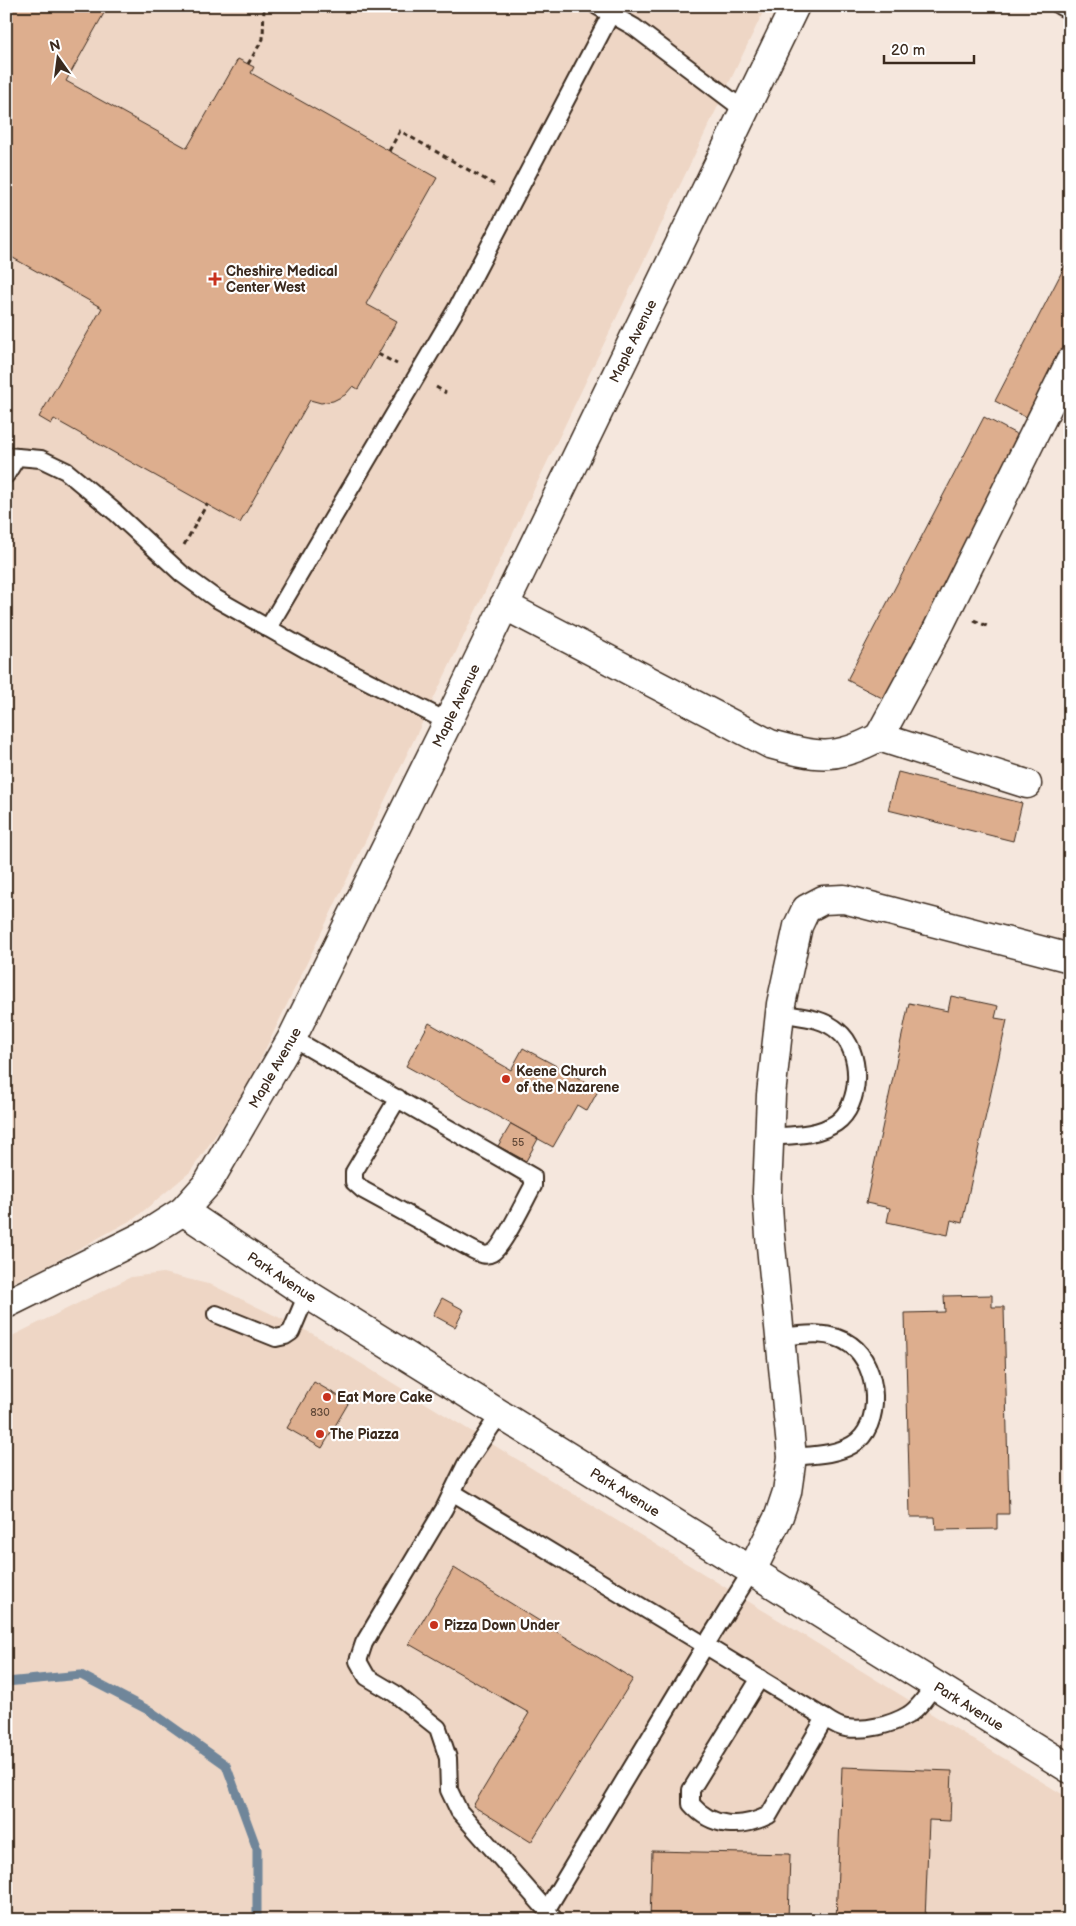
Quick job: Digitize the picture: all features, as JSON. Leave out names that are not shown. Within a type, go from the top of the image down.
[{"type":"street","name":"Maple Avenue","points":[[6,1304],[147,1234],[182,1211],[208,1183],[292,1038],[448,722],[795,6]]},
{"type":"street","points":[[504,605],[770,744],[804,753],[836,755],[860,748],[879,737],[937,630],[1070,362]]},
{"type":"street","points":[[879,737],[1027,784]]},
{"type":"street","points":[[751,1572],[779,1516],[787,1492],[792,1457],[767,1192],[771,1095],[780,1013],[798,926],[806,909],[823,900],[844,899],[1070,958]]},
{"type":"street","name":"Park Avenue","points":[[182,1211],[307,1294],[499,1415],[1070,1769]]},
{"type":"lane","points":[[1060,6],[1070,11]]},
{"type":"lane","points":[[268,628],[458,306],[515,196],[604,10],[634,27],[672,54],[744,110]]},
{"type":"lane","points":[[6,475],[12,457],[41,459],[66,471],[115,512],[172,566],[215,598],[350,673],[448,722]]},
{"type":"lane","points":[[769,1137],[806,1134],[835,1124],[845,1115],[852,1103],[855,1089],[853,1054],[840,1032],[819,1020],[780,1013]]},
{"type":"lane","points":[[292,1038],[398,1098],[533,1177],[533,1186],[501,1243],[492,1253],[482,1255],[363,1190],[354,1182],[354,1172],[398,1098]]},
{"type":"lane","points":[[216,1314],[276,1338],[291,1332],[307,1294]]},
{"type":"lane","points":[[780,1337],[822,1334],[843,1340],[852,1345],[862,1357],[874,1392],[874,1410],[870,1424],[862,1437],[851,1446],[836,1451],[792,1457]]},
{"type":"lane","points":[[499,1415],[466,1464],[452,1492],[364,1643],[358,1661],[367,1677],[394,1693],[438,1728],[448,1758],[449,1790],[459,1811],[551,1915],[705,1646],[751,1572]]},
{"type":"lane","points":[[452,1492],[705,1646],[845,1728],[866,1728],[890,1723],[909,1714],[934,1686]]},
{"type":"lane","points":[[760,1678],[691,1790],[691,1804],[700,1815],[714,1822],[735,1824],[756,1822],[769,1815],[825,1718]]},
{"type":"path","points":[[248,64],[263,39],[264,6]]},
{"type":"path","points":[[389,151],[400,132],[515,196]]},
{"type":"path","points":[[378,354],[398,364]]},
{"type":"path","points":[[172,566],[207,504]]},
{"type":"shaded area","points":[[6,6],[766,6],[243,1096],[190,1172],[135,1218],[47,1266],[6,1285]]},
{"type":"shaded area","points":[[163,1273],[212,1285],[313,1334],[1070,1799],[1070,1920],[6,1920],[6,1339],[131,1277]]},
{"type":"building","name":"Cheshire Medical Center West","points":[[6,6],[108,6],[66,81],[187,148],[238,59],[254,67],[251,73],[437,178],[366,304],[397,321],[358,389],[353,386],[345,395],[333,401],[321,403],[310,400],[240,523],[54,419],[51,424],[39,417],[102,308],[6,254]]},
{"type":"building","points":[[1070,256],[1070,336],[1027,418],[995,401]]},
{"type":"building","points":[[984,417],[1022,437],[886,700],[847,680]]},
{"type":"building","points":[[898,772],[1022,803],[1013,841],[888,810]]},
{"type":"building","points":[[951,996],[998,1006],[995,1018],[1007,1020],[962,1223],[951,1220],[948,1235],[887,1222],[890,1208],[866,1203],[909,1003],[948,1011]]},
{"type":"building","name":"Keene Church of the Nazarene","points":[[429,1023],[511,1070],[523,1048],[599,1089],[587,1111],[577,1105],[553,1147],[406,1066]]},
{"type":"building","name":"Keene Church of the Nazarene","points":[[511,1124],[538,1139],[526,1161],[498,1146]]},
{"type":"building","points":[[992,1295],[992,1307],[1004,1307],[1009,1514],[997,1514],[997,1529],[936,1530],[935,1517],[910,1517],[905,1313],[945,1312],[944,1296]]},
{"type":"building","points":[[442,1298],[464,1310],[455,1327],[433,1315]]},
{"type":"building","points":[[314,1382],[349,1402],[322,1448],[287,1428]]},
{"type":"building","points":[[454,1568],[633,1679],[531,1842],[473,1806],[529,1713],[409,1644]]},
{"type":"building","points":[[842,1767],[952,1771],[950,1821],[929,1820],[925,1920],[836,1920]]},
{"type":"building","points":[[652,1851],[790,1854],[788,1920],[650,1920]]},
{"type":"waterway","points":[[6,1682],[81,1675],[150,1711],[226,1765],[257,1849],[257,1920]]},
{"type":"place","name":"Cheshire Medical Center West","points":[[215,279]]},
{"type":"place","name":"Keene Church of the Nazarene","points":[[506,1079]]},
{"type":"place","name":"Eat More Cake","points":[[327,1397]]},
{"type":"place","name":"The Piazza","points":[[320,1434]]},
{"type":"place","name":"Pizza Down Under","points":[[434,1625]]}]
